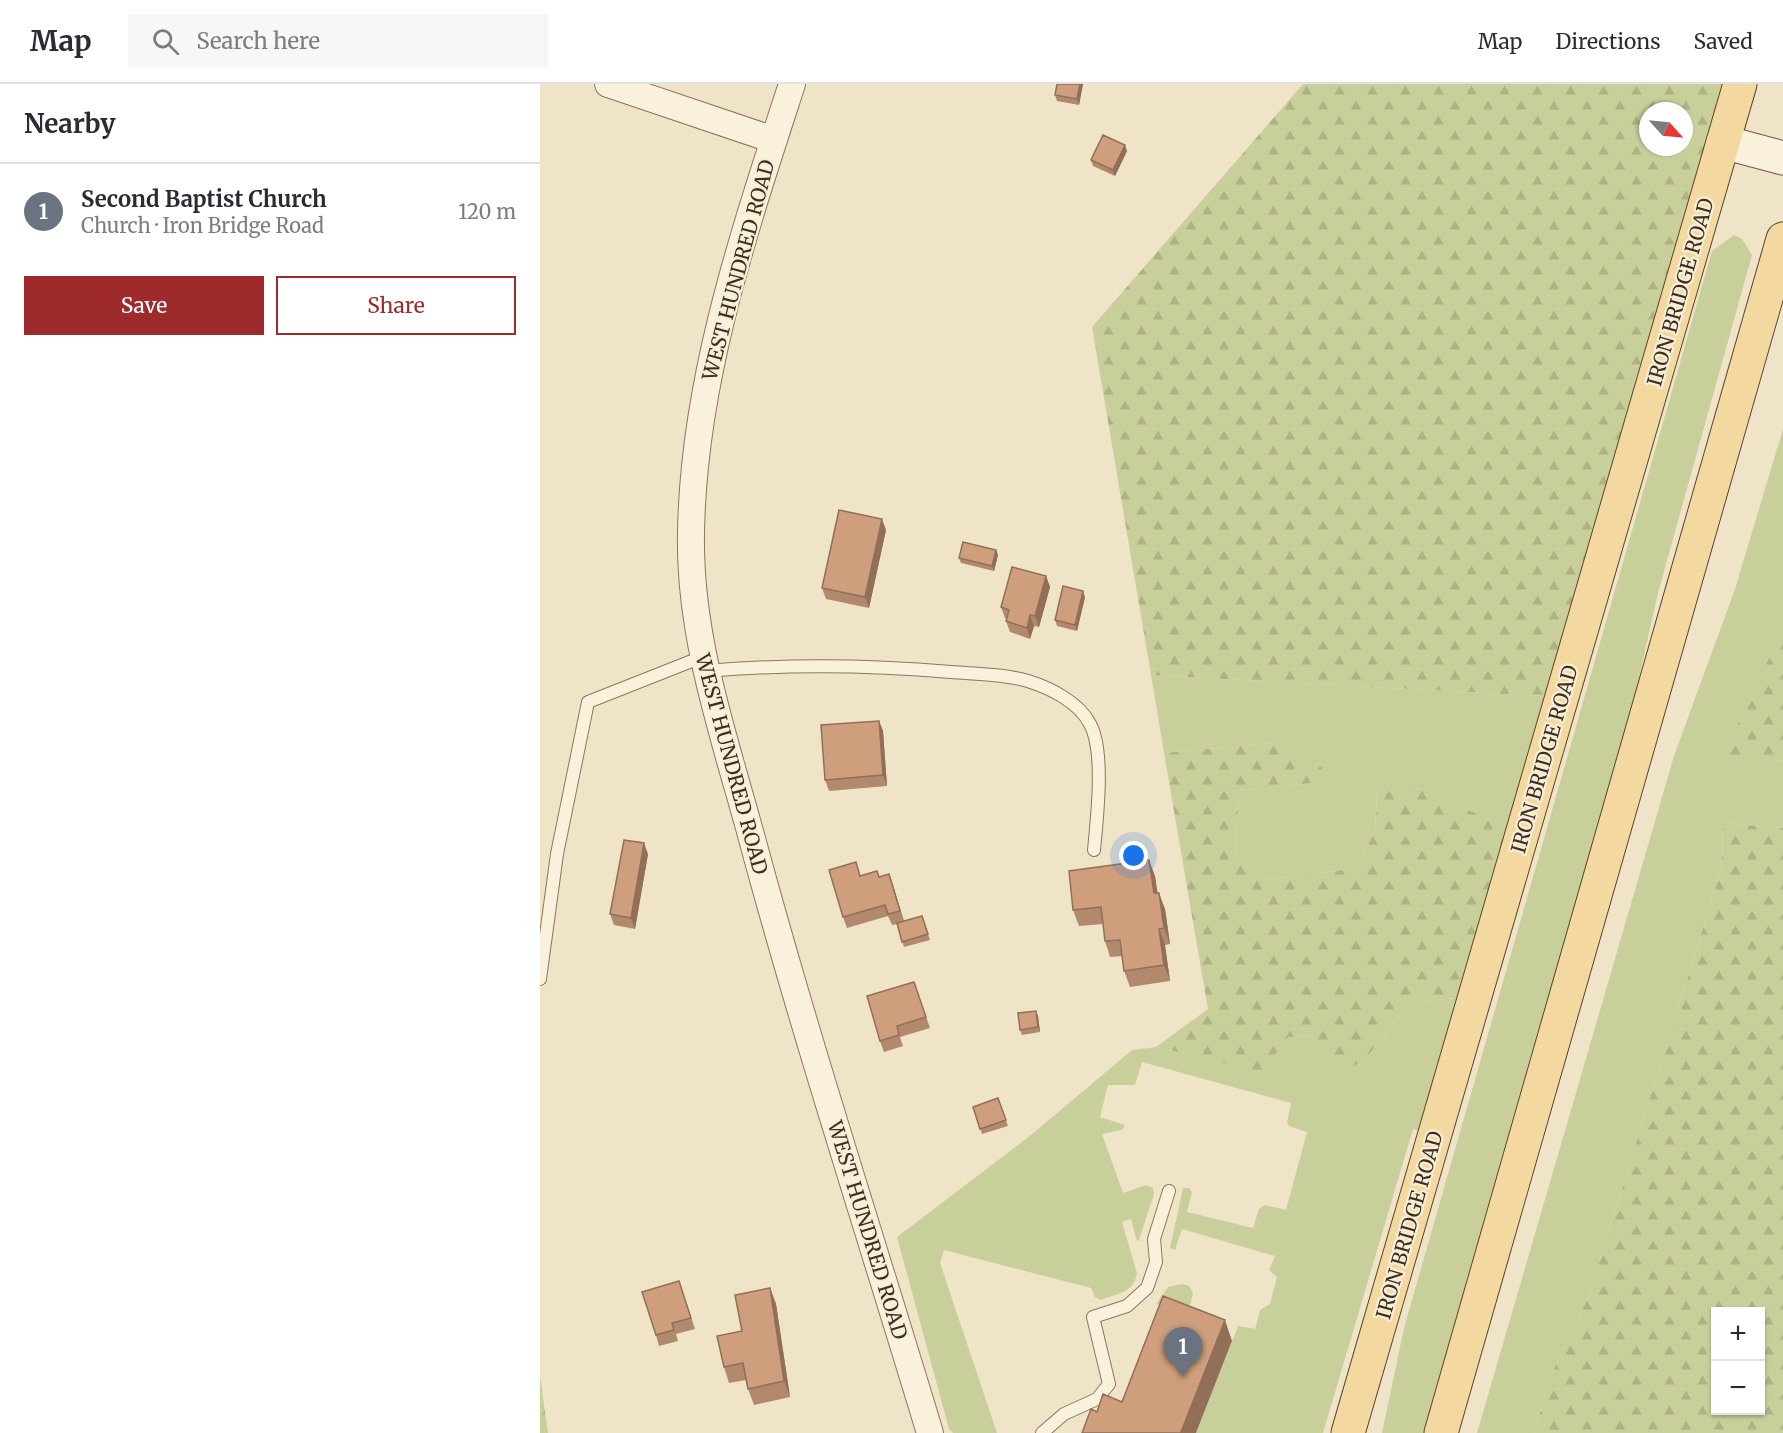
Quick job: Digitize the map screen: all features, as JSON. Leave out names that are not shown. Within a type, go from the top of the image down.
[{"type":"main road","name":"IRON BRIDGE ROAD","points":[[1348,1433],[1740,84]]},
{"type":"main road","points":[[1441,1433],[1783,239]]},
{"type":"street","points":[[608,84],[774,140]]},
{"type":"street","name":"WEST HUNDRED ROAD","points":[[791,84],[710,367],[698,438],[691,533],[693,595],[704,664],[776,927],[930,1433]]},
{"type":"street","points":[[1723,142],[1783,158]]},
{"type":"lane","points":[[540,979],[556,854],[588,702],[704,664],[918,669],[1028,681],[1069,699],[1090,723],[1094,737],[1099,785],[1094,850]]},
{"type":"lane","points":[[1042,1433],[1064,1413],[1097,1399],[1109,1384],[1093,1317],[1127,1306],[1147,1288],[1156,1262],[1154,1239],[1169,1191]]},
{"type":"green space","points":[[1303,84],[1738,84],[1560,697],[1151,675],[1092,327]]},
{"type":"green space","points":[[1734,235],[1742,239],[1752,255],[1658,593],[1618,772],[1428,1433],[1382,1433],[1404,1328],[1712,251]]},
{"type":"green space","points":[[1783,429],[1783,630],[1724,755],[1783,761],[1783,828],[1723,823],[1722,867],[1588,1298],[1547,1383],[1535,1433],[1477,1433],[1674,756],[1735,589]]},
{"type":"green space","points":[[1783,630],[1783,761],[1723,756],[1781,633]]},
{"type":"green space","points":[[1151,675],[1560,697],[1517,833],[1377,791],[1375,831],[1357,868],[1267,880],[1235,856],[1239,791],[1312,783],[1283,742],[1164,753]]},
{"type":"green space","points":[[1283,742],[1322,768],[1312,783],[1239,791],[1235,856],[1267,880],[1357,868],[1375,831],[1377,791],[1413,784],[1517,833],[1470,997],[1411,1002],[1363,1062],[1341,1070],[1315,1036],[1288,1037],[1262,1072],[1156,1047],[1208,1009],[1164,753]]},
{"type":"green space","points":[[1723,823],[1783,828],[1783,1433],[1535,1433],[1547,1383],[1588,1298],[1722,867]]},
{"type":"green space","points":[[1470,997],[1434,1134],[1413,1129],[1323,1433],[1196,1433],[1238,1326],[1255,1329],[1260,1310],[1270,1304],[1277,1277],[1269,1270],[1275,1256],[1182,1229],[1175,1250],[1170,1248],[1183,1188],[1189,1188],[1192,1192],[1187,1212],[1253,1228],[1259,1209],[1265,1205],[1286,1210],[1307,1132],[1289,1126],[1287,1122],[1291,1103],[1142,1062],[1135,1085],[1108,1085],[1100,1117],[1125,1125],[1122,1130],[1102,1134],[1123,1193],[1146,1185],[1153,1188],[1154,1194],[1139,1240],[1137,1241],[1131,1219],[1122,1222],[1137,1273],[1135,1280],[1124,1292],[1100,1300],[1095,1297],[1091,1288],[944,1250],[940,1263],[997,1433],[953,1433],[949,1429],[897,1237],[1031,1135],[1132,1050],[1156,1047],[1262,1071],[1288,1037],[1315,1036],[1363,1062],[1411,1002]]},
{"type":"green space","points":[[1182,1284],[1189,1286],[1193,1293],[1189,1310],[1176,1310],[1156,1304],[1168,1287]]},
{"type":"green space","points":[[540,1376],[548,1433],[540,1433]]},
{"type":"building","points":[[1057,84],[1080,84],[1077,99],[1055,95]]},
{"type":"building","points":[[1103,135],[1125,145],[1113,170],[1091,160]]},
{"type":"building","points":[[839,510],[882,519],[865,597],[822,588]]},
{"type":"building","points":[[963,542],[996,550],[992,566],[959,558]]},
{"type":"building","points":[[1012,567],[1046,576],[1035,616],[1030,615],[1027,628],[1006,621],[1009,610],[1001,607]]},
{"type":"building","points":[[1063,586],[1083,591],[1075,625],[1055,620]]},
{"type":"building","points":[[879,721],[883,775],[825,780],[821,725]]},
{"type":"building","points":[[624,840],[644,843],[631,918],[610,914]]},
{"type":"building","points":[[1149,860],[1154,893],[1159,893],[1164,928],[1159,929],[1164,965],[1124,971],[1120,940],[1105,941],[1101,907],[1073,910],[1069,871]]},
{"type":"building","points":[[856,862],[860,876],[877,871],[879,877],[889,874],[900,911],[888,914],[885,905],[843,917],[829,870]]},
{"type":"building","points":[[922,916],[928,934],[902,942],[897,923]]},
{"type":"building","points":[[914,982],[926,1017],[897,1026],[899,1035],[880,1041],[867,996]]},
{"type":"building","points":[[1036,1011],[1038,1027],[1020,1030],[1018,1013]]},
{"type":"building","points":[[998,1098],[1006,1120],[980,1129],[973,1107]]},
{"type":"building","points":[[679,1281],[691,1318],[672,1323],[674,1330],[656,1335],[642,1292]]},
{"type":"building","points":[[770,1288],[784,1381],[748,1389],[743,1363],[724,1367],[717,1336],[742,1331],[735,1295]]},
{"type":"building","points":[[1163,1296],[1225,1320],[1181,1432],[1184,1433],[1082,1433],[1091,1409],[1097,1412],[1103,1394],[1122,1402]]},
{"type":"place","name":"Second Baptist Church","points":[[1183,1377]]}]
